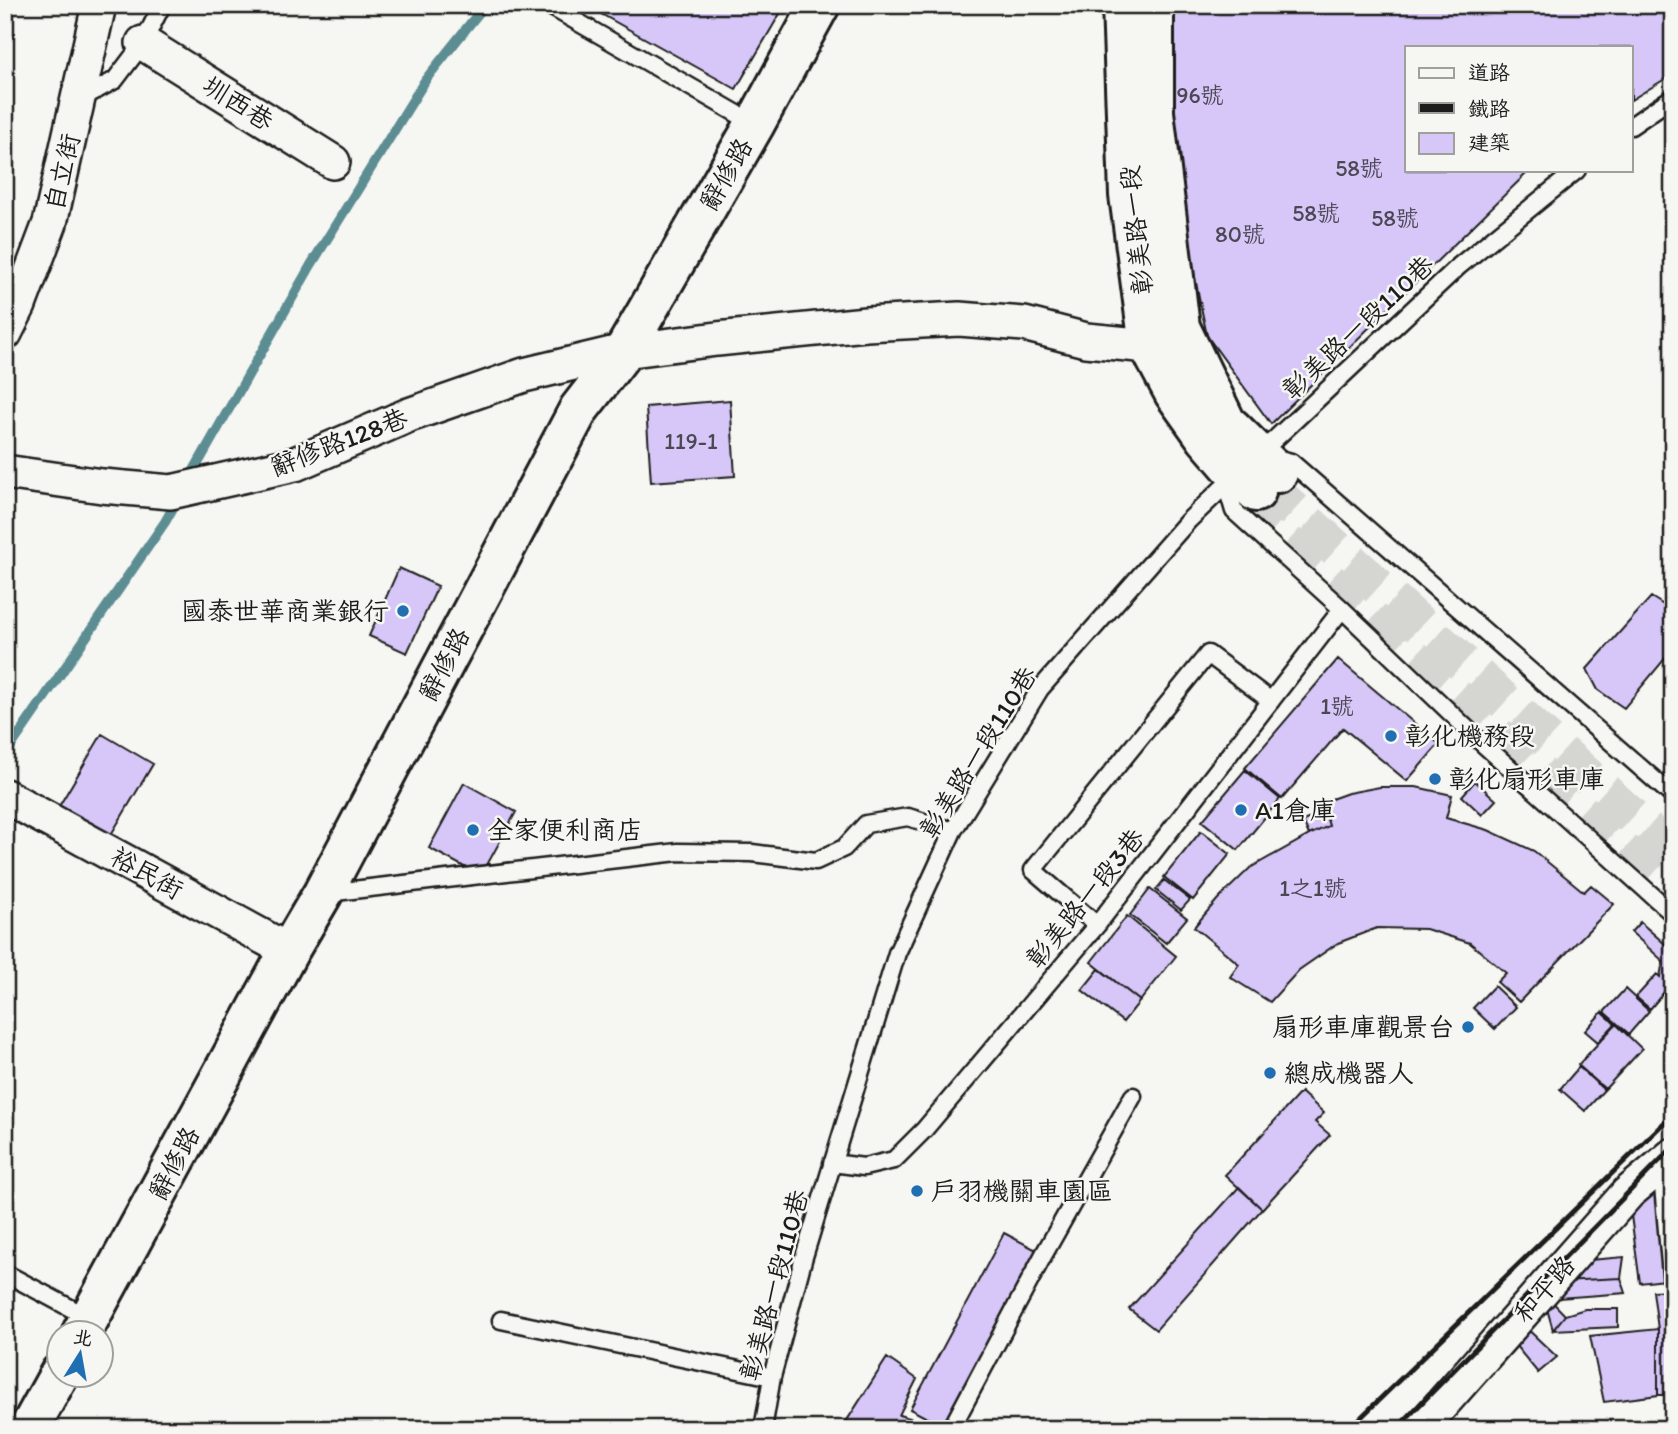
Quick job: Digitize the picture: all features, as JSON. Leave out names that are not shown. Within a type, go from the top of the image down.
[{"type":"street","name":"自立街","points":[[10,313],[50,223],[99,5]]},
{"type":"street","name":"辭修路","points":[[90,1318],[289,951],[323,894],[579,409],[624,351],[820,5]]},
{"type":"street","name":"彰美路一段","points":[[1122,5],[1129,195],[1164,337],[1174,393],[1217,431],[1249,482]]},
{"type":"street","name":"彰美路一段","points":[[1154,5],[1154,112],[1164,337]]},
{"type":"street","name":"圳西巷","points":[[143,43],[333,162]]},
{"type":"street","name":"辭修路128巷","points":[[5,472],[102,486],[171,492],[295,464],[409,415],[524,375],[624,351],[716,339],[853,325],[959,319],[1024,324],[1086,340],[1164,337]]},
{"type":"street","name":"裕民街","points":[[5,796],[289,951]]},
{"type":"street","name":"和平路","points":[[1420,1429],[1628,1193],[1667,1159]]},
{"type":"street","points":[[29,1429],[52,1388]]},
{"type":"lane","points":[[79,99],[116,80],[143,43],[162,5]]},
{"type":"lane","points":[[548,5],[755,124]]},
{"type":"lane","points":[[1632,125],[1673,97]]},
{"type":"lane","name":"彰美路一段110巷","points":[[763,1429],[772,1377],[803,1260],[897,953],[953,831],[1040,689],[1249,482],[1290,426],[1459,266],[1575,172]]},
{"type":"lane","points":[[1249,482],[1286,446],[1290,426]]},
{"type":"lane","points":[[1249,482],[1342,609],[1483,744],[1673,914]]},
{"type":"lane","points":[[1249,482],[1673,796]]},
{"type":"lane","name":"彰美路一段3巷","points":[[832,1164],[863,1167],[894,1160],[924,1130],[1097,925],[1342,609]]},
{"type":"lane","points":[[1097,925],[1033,870],[1208,654],[1271,701]]},
{"type":"lane","points":[[323,894],[595,864],[678,852],[752,853],[816,861],[844,848],[866,824],[908,817],[953,831]]},
{"type":"lane","points":[[951,1429],[1044,1254],[1133,1096]]},
{"type":"lane","points":[[1667,1159],[1673,1297]]},
{"type":"lane","points":[[5,1273],[75,1318]]},
{"type":"lane","points":[[501,1320],[772,1377]]},
{"type":"building","points":[[585,5],[785,5],[736,89]]},
{"type":"building","points":[[1167,5],[1673,5],[1673,74],[1632,99],[1632,46],[1405,46],[1405,172],[1528,172],[1271,424],[1207,336],[1172,166]]},
{"type":"building","points":[[730,400],[735,476],[651,482],[646,407]]},
{"type":"building","name":"國泰世華商業銀行","points":[[399,568],[438,586],[407,653],[369,636]]},
{"type":"building","points":[[1651,597],[1673,611],[1673,649],[1624,708],[1598,690],[1587,669]]},
{"type":"building","name":"彰化機務段","points":[[1338,659],[1439,744],[1407,781],[1343,728],[1282,799],[1245,768]]},
{"type":"building","points":[[102,734],[153,764],[109,838],[58,808]]},
{"type":"building","name":"A1倉庫","points":[[1245,770],[1280,799],[1238,850],[1202,821]]},
{"type":"building","points":[[1475,781],[1496,800],[1482,815],[1462,796]]},
{"type":"building","name":"全家便利商店","points":[[464,783],[516,812],[481,876],[429,848]]},
{"type":"building","name":"彰化扇形車庫","points":[[1380,787],[1416,787],[1452,795],[1446,818],[1488,830],[1534,851],[1584,892],[1591,885],[1614,904],[1519,1002],[1497,982],[1506,973],[1470,943],[1426,929],[1377,928],[1338,943],[1299,970],[1270,1002],[1230,977],[1239,964],[1194,927],[1250,868],[1309,835],[1303,821],[1325,812],[1323,802],[1348,793]]},
{"type":"building","points":[[1325,812],[1329,826],[1309,835],[1303,821]]},
{"type":"building","points":[[1201,831],[1230,854],[1193,900],[1164,877]]},
{"type":"building","points":[[1164,880],[1190,900],[1181,910],[1156,890]]},
{"type":"building","points":[[1150,889],[1187,918],[1166,943],[1130,915]]},
{"type":"building","points":[[1127,916],[1176,956],[1140,1001],[1091,962]]},
{"type":"building","points":[[1640,922],[1673,951],[1670,985],[1650,1009],[1636,997],[1657,974],[1660,977],[1663,961],[1631,932]]},
{"type":"building","points":[[1099,969],[1140,1001],[1123,1022],[1082,990]]},
{"type":"building","points":[[1494,986],[1516,1007],[1495,1029],[1473,1008]]},
{"type":"building","points":[[1625,989],[1649,1011],[1629,1034],[1604,1012]]},
{"type":"building","points":[[1602,1012],[1615,1024],[1598,1042],[1585,1031]]},
{"type":"building","points":[[1616,1024],[1642,1049],[1605,1089],[1578,1065]]},
{"type":"building","points":[[1579,1067],[1604,1090],[1585,1111],[1560,1089]]},
{"type":"building","points":[[1301,1092],[1324,1113],[1315,1122],[1330,1135],[1262,1209],[1225,1175]]},
{"type":"building","points":[[1239,1187],[1262,1209],[1156,1330],[1129,1309]]},
{"type":"building","points":[[1628,1193],[1673,1193],[1673,1279],[1640,1283]]},
{"type":"building","points":[[1004,1233],[1044,1254],[948,1429],[910,1409]]},
{"type":"building","points":[[1624,1257],[1621,1278],[1562,1281],[1567,1262]]},
{"type":"building","points":[[1621,1278],[1626,1293],[1559,1298],[1562,1281]]},
{"type":"building","points":[[1673,1290],[1673,1395],[1658,1395],[1658,1329],[1653,1291]]},
{"type":"building","points":[[1542,1291],[1565,1315],[1553,1330]]},
{"type":"building","points":[[1585,1309],[1618,1309],[1618,1327],[1553,1330],[1565,1315]]},
{"type":"building","points":[[1520,1322],[1557,1357],[1538,1373],[1507,1335]]},
{"type":"building","points":[[1658,1329],[1658,1395],[1604,1402],[1590,1336]]},
{"type":"building","points":[[887,1358],[917,1379],[899,1415],[910,1418],[903,1429],[859,1429],[846,1422]]},
{"type":"waterway","points":[[189,479],[311,265],[426,79],[485,5]]},
{"type":"waterway","points":[[5,755],[165,522],[178,499]]},
{"type":"tunnel","points":[[1266,485],[1673,854]]},
{"type":"tunnel","points":[[1245,504],[1673,896]]},
{"type":"railway","points":[[1349,1429],[1673,1114]]},
{"type":"railway","points":[[1396,1429],[1673,1147]]},
{"type":"place","name":"國泰世華商業銀行","points":[[403,611]]},
{"type":"place","name":"彰化機務段","points":[[1391,736]]},
{"type":"place","name":"彰化扇形車庫","points":[[1435,779]]},
{"type":"place","name":"A1倉庫","points":[[1241,810]]},
{"type":"place","name":"全家便利商店","points":[[473,830]]},
{"type":"place","name":"扇形車庫觀景台","points":[[1468,1027]]},
{"type":"place","name":"總成機器人","points":[[1270,1073]]},
{"type":"place","name":"戶羽機關車園區","points":[[917,1191]]}]
